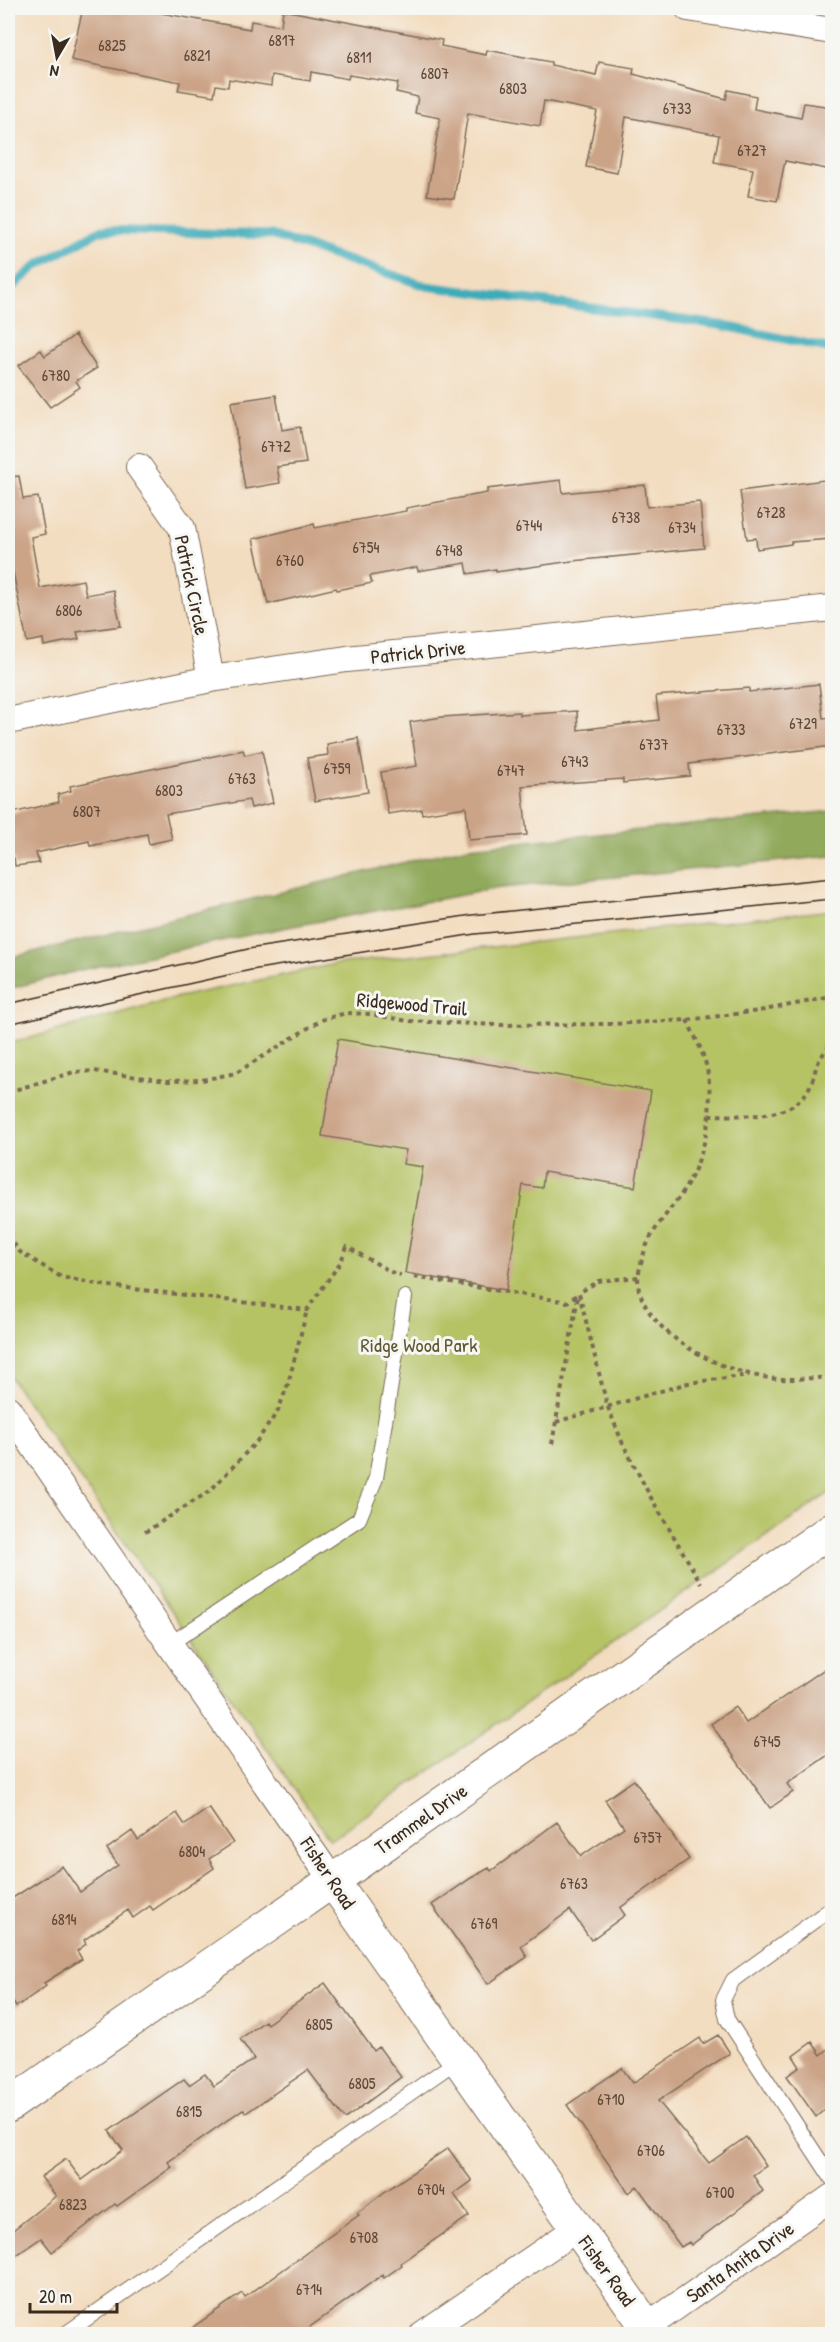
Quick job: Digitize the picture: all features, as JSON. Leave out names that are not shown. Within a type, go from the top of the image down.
[{"type":"street","points":[[688,8],[832,31]]},
{"type":"street","name":"Patrick Circle","points":[[139,467],[182,528],[212,679]]},
{"type":"street","name":"Patrick Drive","points":[[8,721],[212,679],[346,659],[832,608]]},
{"type":"street","name":"Fisher Road","points":[[8,1409],[332,1880],[650,2331]]},
{"type":"street","name":"Trammel Drive","points":[[8,2106],[832,1528]]},
{"type":"street","name":"Santa Anita Drive","points":[[650,2331],[832,2197]]},
{"type":"street","points":[[423,2334],[576,2229]]},
{"type":"lane","points":[[171,1643],[359,1519],[376,1478],[405,1297]]},
{"type":"lane","points":[[832,1908],[733,1980],[723,2000],[727,2019],[832,2179]]},
{"type":"lane","points":[[65,2334],[458,2060]]},
{"type":"path","name":"Ridgewood Trail","points":[[8,1092],[74,1072],[94,1071],[167,1081],[202,1080],[236,1074],[321,1020],[346,1013],[370,1014],[408,1021],[496,1025],[687,1020],[759,1011],[832,997]]},
{"type":"path","points":[[687,1020],[708,1074],[709,1115],[699,1159],[683,1192],[646,1247],[638,1277],[639,1290],[652,1314],[679,1342],[713,1362],[771,1379],[832,1378]]},
{"type":"path","points":[[709,1115],[763,1114],[785,1109],[801,1100],[809,1088],[817,1065],[832,1042]]},
{"type":"path","points":[[8,1236],[20,1252],[61,1277],[102,1285],[307,1310]]},
{"type":"path","points":[[145,1532],[210,1491],[257,1441],[278,1411],[288,1384],[307,1310],[340,1263],[347,1247],[395,1274],[568,1302],[598,1281],[638,1277]]},
{"type":"path","points":[[579,1293],[607,1405],[623,1444],[650,1496],[701,1582]]},
{"type":"path","points":[[552,1444],[579,1293]]},
{"type":"path","points":[[556,1422],[607,1405],[688,1383],[753,1375]]},
{"type":"green space","points":[[832,811],[832,856],[500,888],[283,928],[81,970],[8,989],[8,958],[468,847]]},
{"type":"green space","name":"Ridge Wood Park","points":[[832,910],[832,1491],[330,1840],[8,1374],[8,1044],[174,998],[335,964]]},
{"type":"building","points":[[83,8],[156,8],[155,12],[250,29],[251,21],[281,26],[283,10],[442,40],[441,46],[486,55],[487,50],[551,62],[551,65],[596,75],[599,62],[634,68],[633,74],[726,99],[728,90],[756,96],[754,109],[801,118],[804,103],[832,107],[832,170],[785,161],[777,201],[748,196],[753,169],[714,162],[719,135],[626,117],[617,173],[586,167],[597,111],[544,101],[540,126],[468,113],[454,199],[427,195],[440,118],[415,113],[418,97],[396,92],[398,83],[349,75],[348,79],[311,72],[310,81],[272,75],[271,86],[229,79],[228,87],[216,85],[214,96],[178,90],[180,82],[71,60]]},
{"type":"building","points":[[75,335],[97,368],[76,381],[80,387],[50,407],[18,366],[41,350],[45,356]]},
{"type":"building","points":[[276,395],[282,430],[300,427],[306,463],[277,467],[280,483],[245,489],[231,402]]},
{"type":"building","points":[[19,476],[23,499],[38,497],[45,534],[31,537],[40,588],[83,580],[86,595],[113,590],[121,626],[77,632],[79,639],[44,646],[43,639],[27,642],[8,547],[8,477]]},
{"type":"building","points":[[832,479],[832,539],[791,542],[791,544],[757,549],[756,538],[747,539],[740,491]]},
{"type":"building","points":[[561,480],[563,493],[645,485],[647,507],[700,502],[704,548],[572,561],[496,572],[496,569],[468,574],[466,563],[418,571],[417,567],[370,576],[372,583],[337,590],[336,588],[268,604],[253,539],[314,524],[315,528],[406,511],[406,508],[487,493],[487,489]]},
{"type":"building","points":[[819,684],[823,718],[832,717],[832,746],[689,764],[690,776],[623,783],[623,779],[522,786],[527,835],[469,840],[466,807],[422,814],[421,809],[388,814],[381,772],[417,766],[410,722],[442,717],[577,711],[578,730],[659,720],[656,696],[749,688],[749,692]]},
{"type":"building","points":[[358,738],[368,792],[315,801],[307,758],[328,755],[327,744]]},
{"type":"building","points":[[243,750],[245,755],[262,751],[273,803],[251,808],[249,800],[166,814],[172,839],[149,844],[147,834],[90,846],[89,841],[36,853],[39,863],[15,866],[14,858],[8,859],[8,814],[59,802],[58,794],[71,791],[70,786]]},
{"type":"building","points":[[338,1039],[651,1091],[635,1187],[544,1172],[542,1188],[523,1185],[506,1290],[405,1273],[423,1167],[403,1164],[406,1150],[322,1136]]},
{"type":"building","points":[[832,1664],[832,1752],[787,1784],[793,1792],[770,1808],[711,1724],[735,1707],[746,1723]]},
{"type":"building","points":[[634,1780],[689,1859],[620,1908],[625,1915],[591,1940],[570,1910],[521,1946],[527,1957],[488,1984],[432,1905],[471,1878],[489,1868],[491,1871],[557,1822],[581,1856],[624,1827],[605,1800]]},
{"type":"building","points":[[209,1808],[233,1843],[209,1859],[214,1868],[153,1910],[150,1906],[133,1918],[128,1910],[84,1940],[86,1944],[77,1951],[82,1959],[44,1983],[46,1986],[16,2007],[8,1994],[8,1901],[62,1866],[80,1892],[118,1865],[107,1849],[132,1831],[138,1840],[177,1813],[185,1825]]},
{"type":"building","points":[[325,1983],[374,2051],[379,2047],[401,2077],[345,2119],[308,2070],[246,2113],[243,2109],[168,2162],[172,2167],[117,2206],[115,2204],[52,2252],[41,2238],[8,2261],[8,2234],[56,2196],[41,2177],[66,2159],[82,2180],[123,2150],[109,2131],[184,2079],[189,2085],[205,2074],[214,2086],[254,2059],[240,2039],[265,2021],[267,2024]]},
{"type":"building","points":[[718,2035],[730,2053],[658,2101],[709,2163],[746,2137],[766,2166],[753,2175],[763,2191],[691,2245],[689,2242],[681,2247],[637,2186],[629,2193],[567,2105],[622,2068],[633,2083],[700,2038],[703,2044]]},
{"type":"building","points":[[812,2042],[821,2055],[832,2046],[832,2103],[816,2117],[787,2076],[800,2067],[793,2056]]},
{"type":"building","points":[[448,2148],[472,2181],[454,2194],[469,2216],[401,2263],[402,2265],[384,2278],[382,2275],[300,2334],[183,2334],[242,2293],[245,2297],[359,2215],[357,2213],[383,2193]]},
{"type":"waterway","points":[[8,291],[36,266],[101,230],[271,235],[426,286],[720,325],[832,349]]},
{"type":"tram line","points":[[8,1004],[248,949],[472,915],[832,878]]},
{"type":"tram line","points":[[8,1024],[251,970],[475,934],[832,899]]}]
